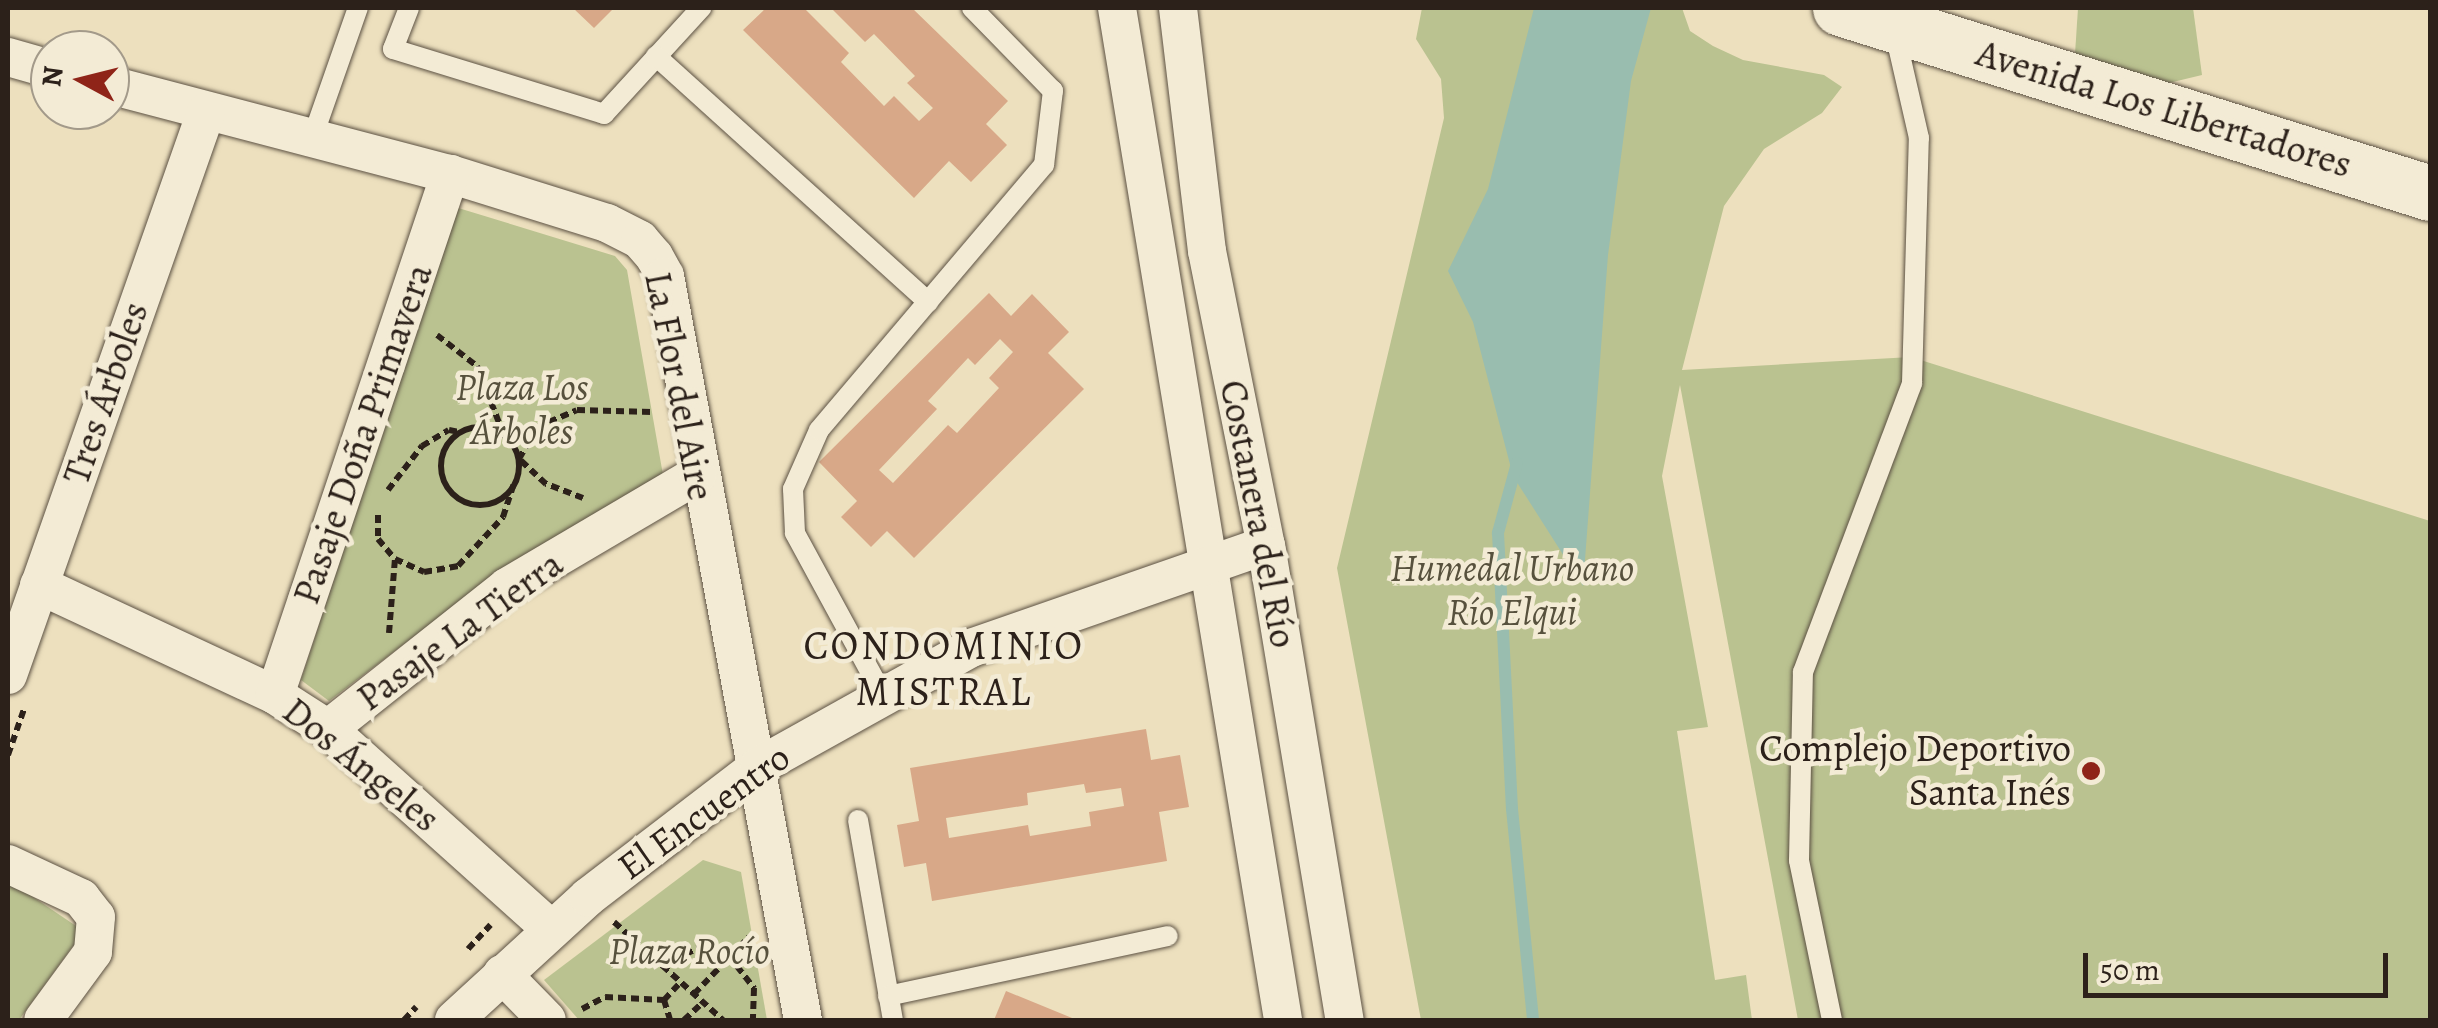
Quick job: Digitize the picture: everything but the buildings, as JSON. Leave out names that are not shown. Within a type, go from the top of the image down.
[{"type":"main road","name":"Avenida Los Libertadores","points":[[1840,8],[1891,16],[2430,193]]},
{"type":"street","name":"Costanera del Río","points":[[1117,8],[1205,564],[1283,1020]]},
{"type":"street","name":"Costanera del Río","points":[[1178,8],[1207,250],[1266,545],[1346,1020]]},
{"type":"street","name":"La Flor del Aire","points":[[130,90],[450,174],[606,222],[640,240],[665,276],[692,424],[697,475],[758,766],[803,1020]]},
{"type":"street","name":"Tres Árboles","points":[[8,675],[206,112]]},
{"type":"street","name":"Pasaje Doña Primavera","points":[[275,695],[450,174]]},
{"type":"street","name":"Pasaje La Tierra","points":[[328,729],[507,587],[697,475]]},
{"type":"street","name":"El Encuentro","points":[[454,1020],[588,897],[758,766],[971,648],[1266,545]]},
{"type":"street","name":"Dos Ángeles","points":[[39,585],[275,695],[328,729],[551,929]]},
{"type":"street","points":[[8,864],[80,898],[96,917],[93,952],[43,1020]]},
{"type":"street","points":[[502,974],[560,1017]]},
{"type":"lane","points":[[312,139],[358,8]]},
{"type":"lane","points":[[409,8],[393,49],[604,114],[701,8]]},
{"type":"lane","points":[[884,696],[795,533],[792,489],[819,430],[1044,165],[1053,92],[972,8]]},
{"type":"lane","points":[[1832,1020],[1799,860],[1803,672],[1912,383],[1919,138],[1891,16]]},
{"type":"lane","points":[[656,56],[928,302]]},
{"type":"lane","points":[[858,820],[892,1020]]},
{"type":"lane","points":[[888,996],[1168,936]]},
{"type":"path","points":[[402,317],[455,344],[477,366],[503,434],[519,460],[546,484],[637,510]]},
{"type":"path","points":[[378,508],[378,539],[396,560],[424,572],[458,566],[503,517],[519,460],[537,427],[577,410],[640,408],[692,424]]},
{"type":"path","points":[[386,494],[422,446],[449,430],[459,432],[486,426],[503,434]]},
{"type":"path","points":[[459,432],[442,452],[449,491],[484,505],[514,484]]},
{"type":"path","points":[[392,679],[388,617],[396,560]]},
{"type":"path","points":[[588,897],[723,1020]]},
{"type":"path","points":[[694,994],[782,906]]},
{"type":"path","points":[[662,966],[698,948],[729,956],[754,988],[752,1020]]},
{"type":"path","points":[[560,1017],[605,997],[664,1000],[681,982]]},
{"type":"path","points":[[664,1000],[670,1020]]},
{"type":"path","points":[[684,1020],[703,1002]]},
{"type":"green space","name":"Humedal Urbano Río Elqui","points":[[1422,8],[1682,8],[1690,31],[1713,46],[1743,60],[1824,75],[1842,87],[1822,113],[1764,149],[1724,206],[1682,370],[1911,357],[2430,521],[2430,1020],[1798,1020],[1680,385],[1662,476],[1708,727],[1677,731],[1715,980],[1746,975],[1752,1020],[1421,1020],[1337,568],[1444,118],[1441,79],[1416,39]]},
{"type":"green space","points":[[2078,8],[2193,8],[2202,75],[2152,87],[2075,54]]},
{"type":"green space","name":"Plaza Los Árboles","points":[[455,207],[615,256],[627,270],[663,475],[495,575],[329,701],[301,680]]},
{"type":"green space","name":"Plaza Rocío","points":[[703,860],[741,872],[767,1020],[579,1020],[544,980]]},
{"type":"green space","points":[[8,880],[79,928],[78,939],[19,1020],[8,1020]]},
{"type":"shaded area","points":[[1534,8],[1651,8],[1631,81],[1608,255],[1583,586],[1513,476],[1473,322],[1448,271],[1488,189]]},
{"type":"waterway","points":[[1517,463],[1498,533],[1512,809],[1533,1020]]},
{"type":"place","name":"Complejo Deportivo Santa Inés","points":[[2091,771]]},
{"type":"district","name":"CONDOMINIO MISTRAL","points":[[944,669]]}]
